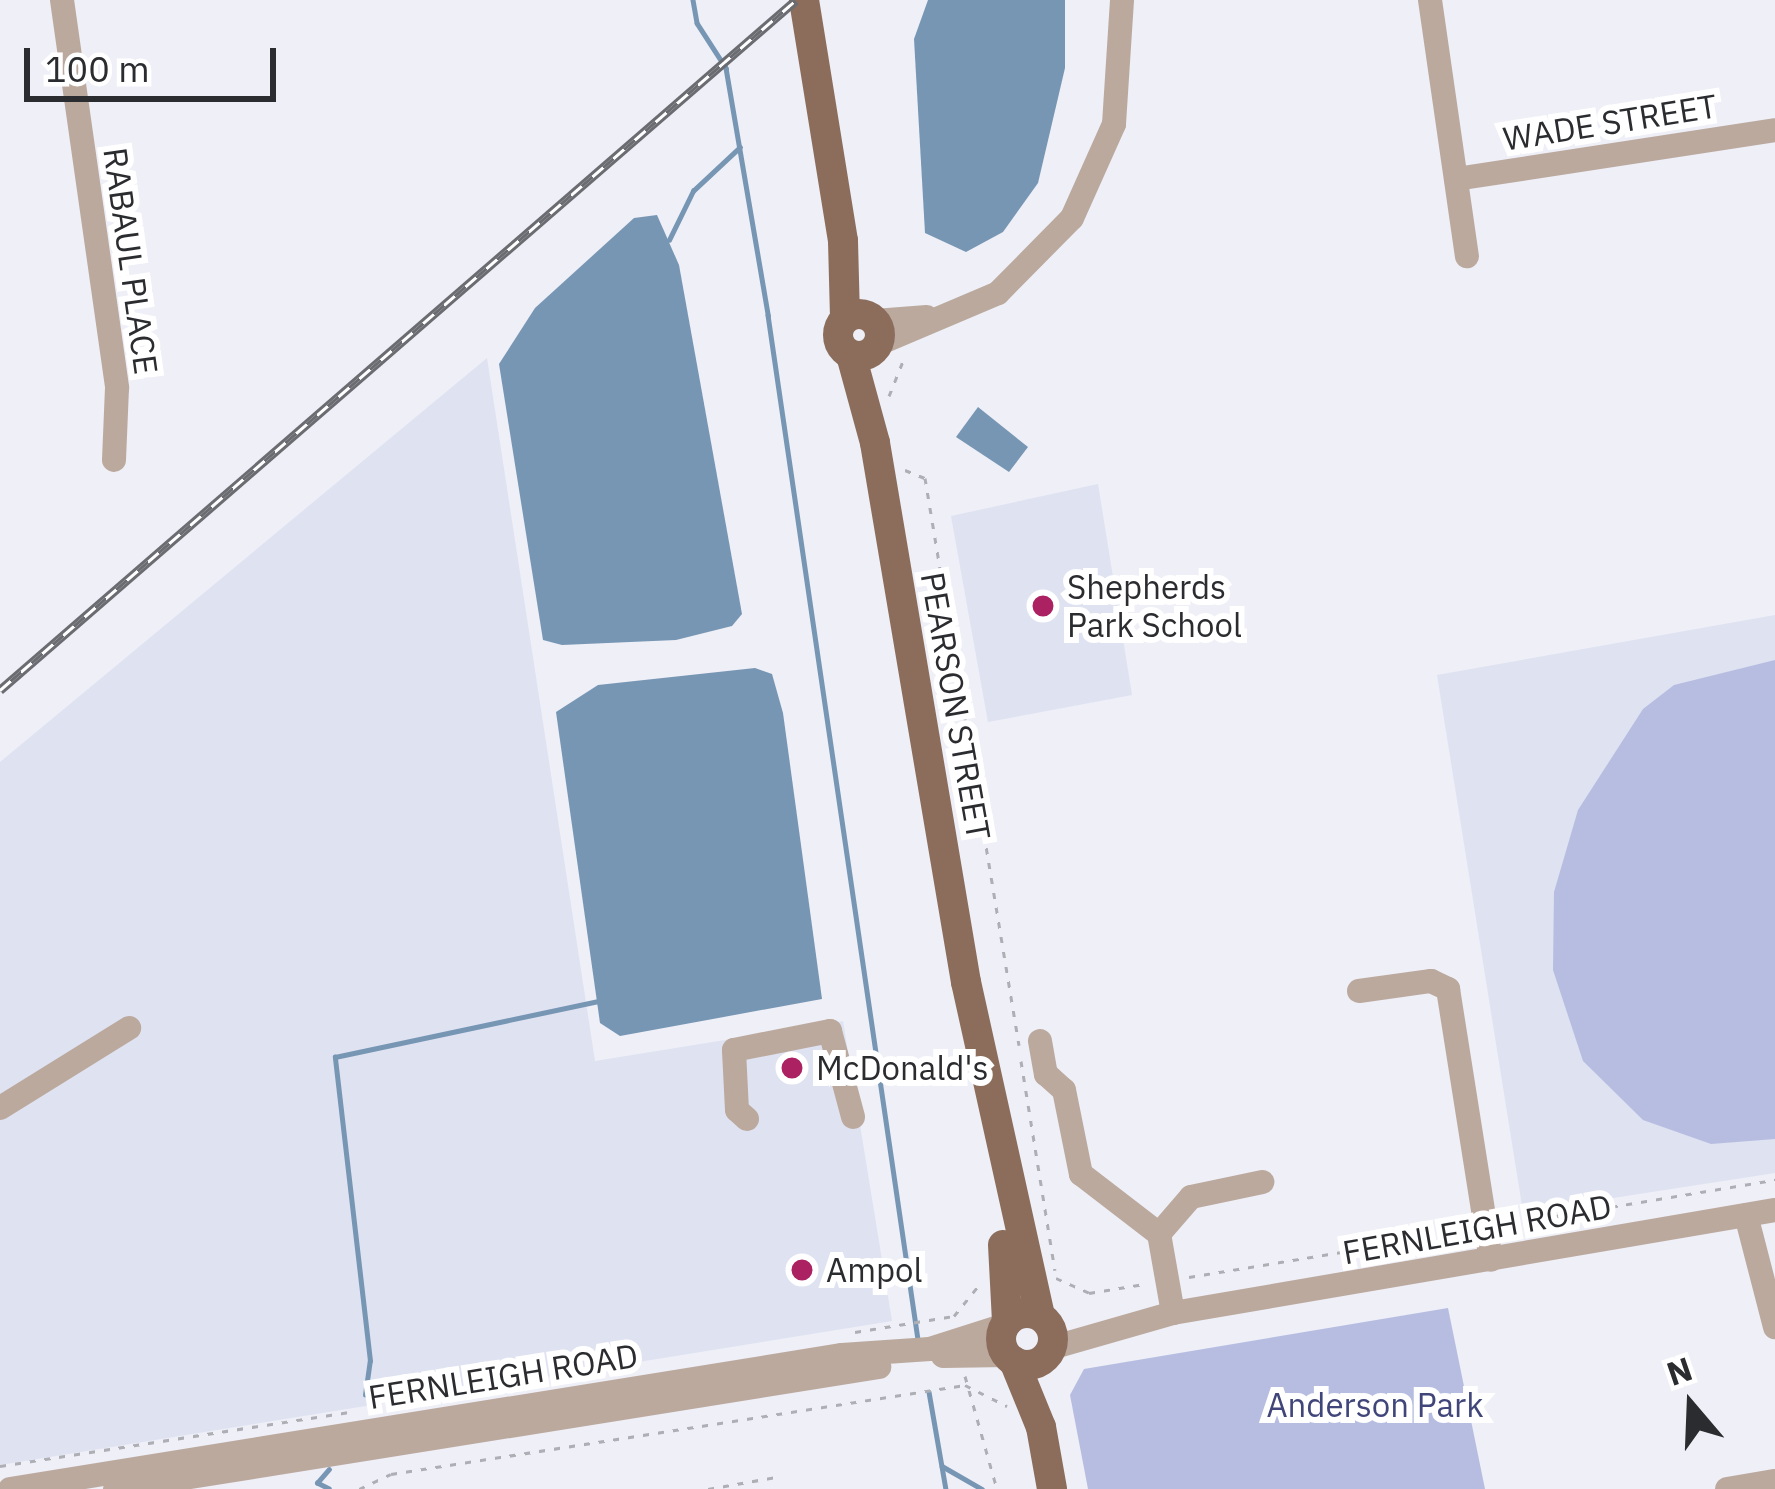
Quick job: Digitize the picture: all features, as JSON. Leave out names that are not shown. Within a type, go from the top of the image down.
[{"type":"main road","name":"PEARSON STREET","points":[[806,8],[843,241],[865,334],[874,442],[965,982],[1006,1267],[1008,1341]]},
{"type":"main road","name":"PEARSON STREET","points":[[965,982],[1046,1336],[1030,1418]]},
{"type":"main road","points":[[1008,1341],[1046,1336]]},
{"type":"main road","points":[[1008,1341],[1046,1336]]},
{"type":"main road","points":[[1008,1341],[1052,1489]]},
{"type":"street","name":"RABAUL PLACE","points":[[62,0],[117,388],[114,460]]},
{"type":"street","points":[[865,334],[955,315],[1039,259],[1087,191],[1114,124],[1122,0]]},
{"type":"street","points":[[1430,0],[1467,256]]},
{"type":"street","name":"WADE STREET","points":[[1456,179],[1775,130]]},
{"type":"street","points":[[1359,992],[1432,981],[1448,989],[1491,1261]]},
{"type":"street","points":[[0,1108],[129,1028]]},
{"type":"street","points":[[751,1118],[737,1110],[730,1058],[752,1044],[834,1033],[853,1117]]},
{"type":"street","points":[[1040,1040],[1046,1074],[1064,1090],[1081,1174],[1159,1234],[1173,1313]]},
{"type":"street","points":[[1159,1234],[1191,1197],[1262,1182]]},
{"type":"street","name":"FERNLEIGH ROAD","points":[[1046,1336],[1775,1210]]},
{"type":"street","points":[[1745,1215],[1775,1327]]},
{"type":"street","name":"FERNLEIGH ROAD","points":[[10,1489],[842,1354],[1008,1341]]},
{"type":"street","name":"FERNLEIGH ROAD","points":[[115,1489],[950,1355],[1008,1341]]},
{"type":"street","points":[[1727,1489],[1775,1480]]},
{"type":"path","points":[[887,405],[892,375],[909,352]]},
{"type":"path","points":[[896,467],[925,478],[1057,1278]]},
{"type":"path","points":[[1038,1269],[1089,1293],[1775,1180]]},
{"type":"path","points":[[898,1325],[954,1316],[986,1280]]},
{"type":"path","points":[[359,1489],[391,1474],[965,1384],[1030,1418]]},
{"type":"path","points":[[965,1384],[998,1489]]},
{"type":"path","points":[[707,1489],[782,1476]]},
{"type":"shaded area","points":[[928,0],[1065,0],[1065,68],[1038,183],[1003,232],[966,252],[925,233],[914,39]]},
{"type":"shaded area","points":[[657,215],[679,265],[742,614],[732,626],[676,640],[562,645],[543,640],[499,364],[535,308],[634,218]]},
{"type":"shaded area","points":[[487,358],[595,1061],[843,1021],[892,1321],[0,1465],[0,762]]},
{"type":"shaded area","points":[[978,407],[1028,447],[1009,472],[956,437]]},
{"type":"shaded area","name":"Shepherds Park School","points":[[1098,484],[1132,695],[988,722],[951,516]]},
{"type":"shaded area","points":[[1775,615],[1775,1173],[1523,1212],[1437,675]]},
{"type":"shaded area","points":[[755,668],[772,674],[783,713],[822,999],[620,1036],[600,1023],[556,712],[598,685]]},
{"type":"green space","points":[[1775,660],[1775,1139],[1711,1144],[1643,1120],[1583,1061],[1553,970],[1554,892],[1578,810],[1643,709],[1674,685]]},
{"type":"green space","name":"Anderson Park","points":[[1448,1308],[1485,1489],[1088,1489],[1070,1395],[1084,1369]]},
{"type":"waterway","points":[[693,0],[697,23],[726,68],[768,315],[918,1340]]},
{"type":"waterway","points":[[669,240],[693,191],[740,147]]},
{"type":"waterway","points":[[365,1395],[370,1361],[335,1057],[598,1001]]},
{"type":"waterway","points":[[929,1392],[946,1489]]},
{"type":"waterway","points":[[942,1466],[982,1489]]},
{"type":"waterway","points":[[329,1469],[317,1483],[329,1489]]},
{"type":"railway","points":[[0,690],[796,0]]},
{"type":"place","name":"Shepherds Park School","points":[[1043,606]]},
{"type":"place","name":"McDonald's","points":[[792,1068]]},
{"type":"place","name":"Ampol","points":[[802,1270]]}]
